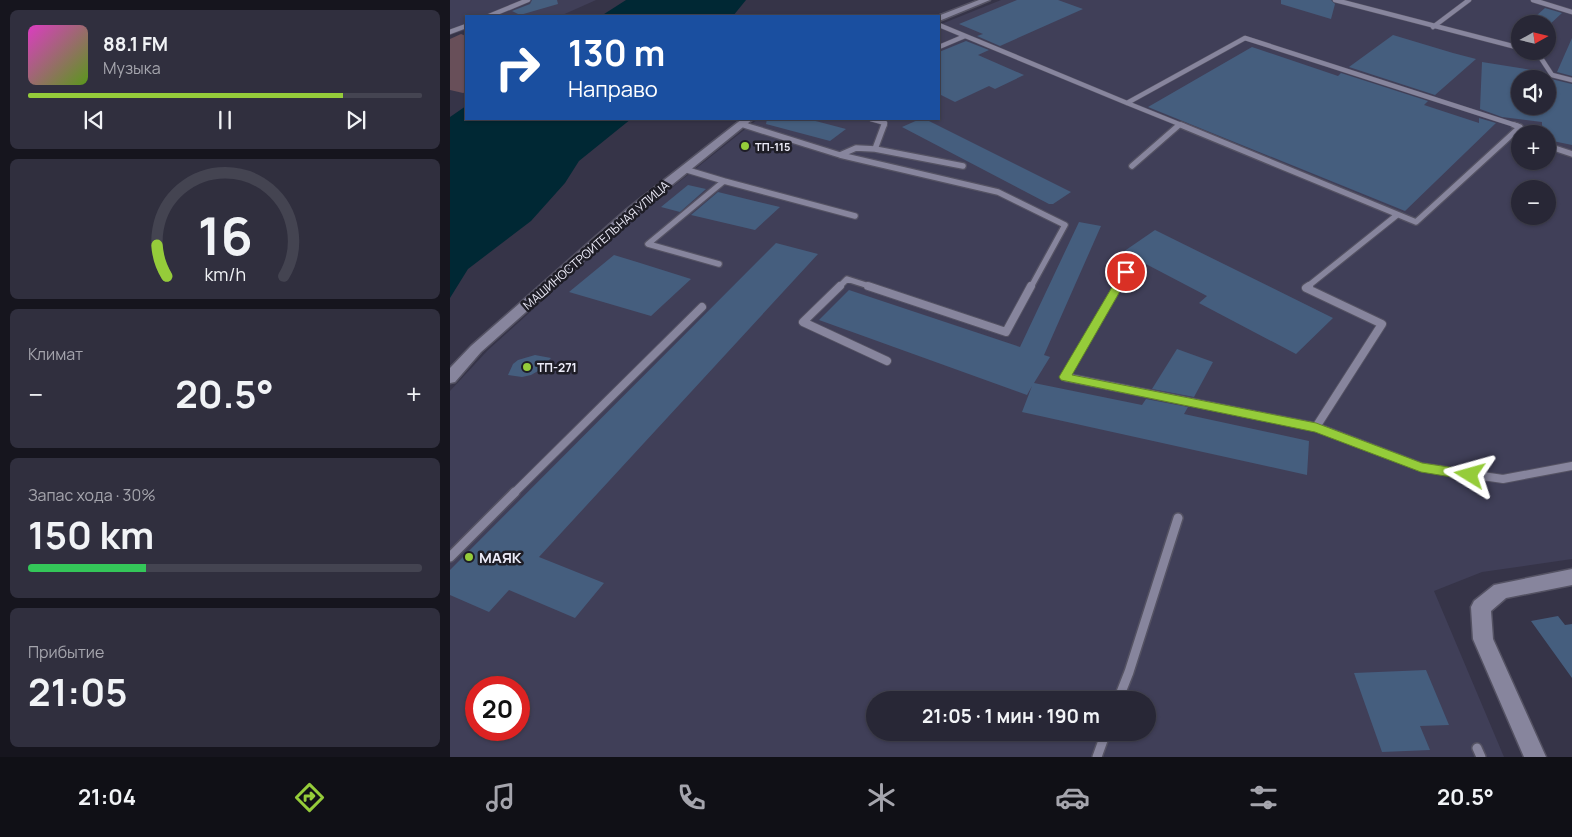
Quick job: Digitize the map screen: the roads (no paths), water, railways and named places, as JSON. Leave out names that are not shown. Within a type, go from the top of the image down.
[{"type":"street","points":[[940,19],[986,0]]},
{"type":"street","name":"МАШИНОСТРОИТЕЛЬНАЯ УЛИЦА","points":[[450,378],[476,349],[631,212],[745,121]]},
{"type":"street","points":[[1534,757],[1482,639],[1481,607],[1501,591],[1572,577]]},
{"type":"lane","points":[[491,15],[528,0]]},
{"type":"lane","points":[[1334,0],[1511,46]]},
{"type":"lane","points":[[1433,27],[1470,0]]},
{"type":"lane","points":[[1533,0],[1572,12]]},
{"type":"lane","points":[[940,25],[1416,222],[1511,136]]},
{"type":"lane","points":[[450,32],[465,26]]},
{"type":"lane","points":[[940,47],[965,36]]},
{"type":"lane","points":[[1126,103],[1245,38],[1514,125]]},
{"type":"lane","points":[[1542,60],[1552,75],[1572,80]]},
{"type":"lane","points":[[874,120],[885,123],[876,149]]},
{"type":"lane","points":[[745,121],[840,154],[998,192],[1065,225],[1006,332],[847,279],[803,322],[886,361]]},
{"type":"lane","points":[[1132,166],[1179,124]]},
{"type":"lane","points":[[840,154],[856,148],[876,149],[963,166]]},
{"type":"lane","points":[[1556,149],[1572,154]]},
{"type":"lane","points":[[684,169],[855,216]]},
{"type":"lane","points":[[719,264],[648,244],[724,180]]},
{"type":"lane","points":[[1316,428],[1382,324],[1306,288],[1397,215]]},
{"type":"lane","points":[[1126,272],[1065,377],[1316,428],[1430,469],[1503,479],[1572,466]]},
{"type":"lane","points":[[450,557],[702,306]]},
{"type":"lane","points":[[1122,691],[1178,518]]},
{"type":"lane","points":[[1096,757],[1102,741]]},
{"type":"place","name":"ТП-115","points":[[745,146]]},
{"type":"place","name":"ТП-271","points":[[527,367]]},
{"type":"place","name":"МАЯК","points":[[469,557]]}]
